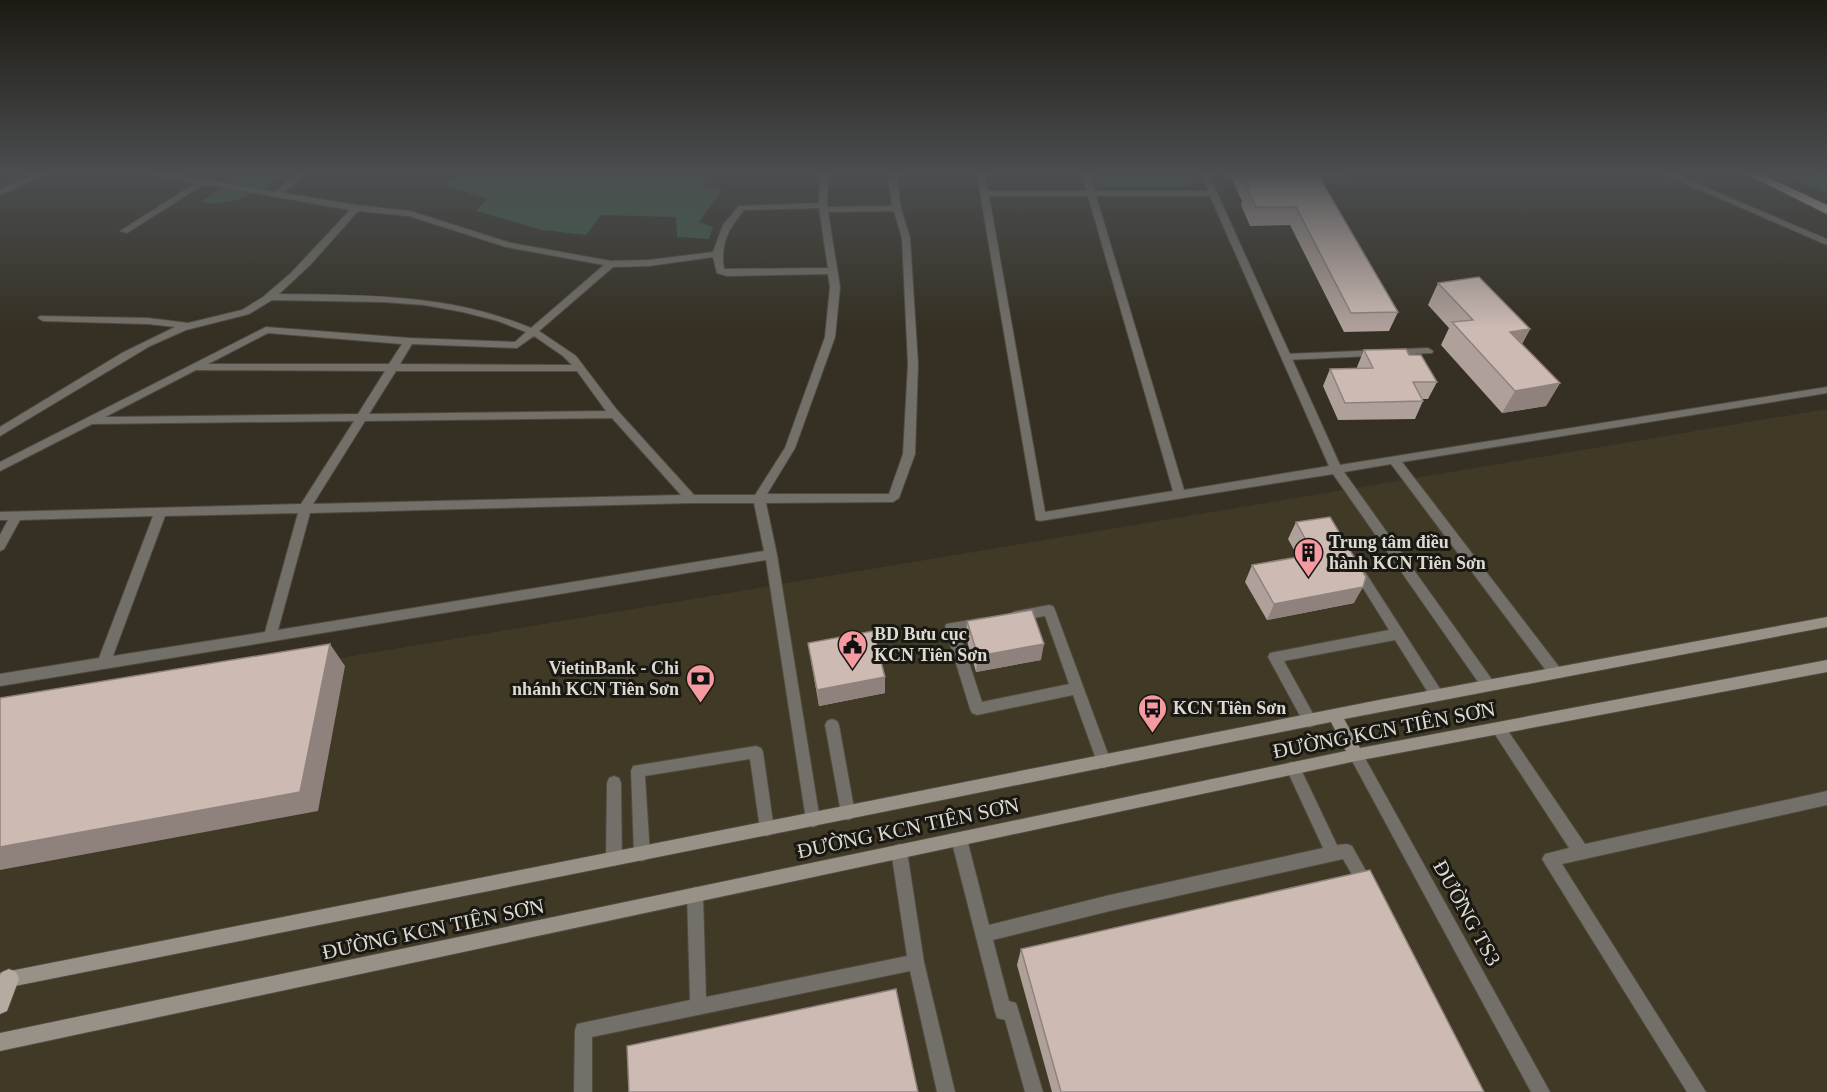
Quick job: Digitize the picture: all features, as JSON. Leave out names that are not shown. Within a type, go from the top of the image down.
[{"type":"main road","name":"ĐƯỜNG KCN TIÊN SƠN","points":[[4,980],[1437,695],[1827,622]]},
{"type":"main road","name":"ĐƯỜNG KCN TIÊN SƠN","points":[[0,1042],[1356,755],[1827,666]]},
{"type":"main road","points":[[1335,716],[1356,755]]},
{"type":"main road","points":[[0,1004],[4,980]]},
{"type":"street","points":[[124,231],[132,226]]},
{"type":"street","points":[[0,432],[144,345],[189,326],[243,313],[268,297],[316,254],[340,226]]},
{"type":"street","points":[[449,226],[509,244],[611,264],[649,263],[717,254]]},
{"type":"street","points":[[727,226],[717,254],[720,271],[727,273],[833,271]]},
{"type":"street","points":[[813,820],[771,555],[759,498],[790,448],[830,338],[835,287],[826,226]]},
{"type":"street","points":[[0,516],[691,499],[893,498],[909,454],[913,364],[906,238],[902,226]]},
{"type":"street","points":[[990,226],[1040,517],[1827,390]]},
{"type":"street","points":[[1101,226],[1180,494]]},
{"type":"street","points":[[1228,226],[1336,469],[1488,685]]},
{"type":"street","points":[[1789,226],[1827,242]]},
{"type":"street","points":[[0,467],[266,330],[409,341],[517,345],[611,264]]},
{"type":"street","points":[[268,297],[429,303],[502,319],[532,332],[568,354],[642,448],[691,499]]},
{"type":"street","points":[[43,318],[148,321],[189,326]]},
{"type":"street","points":[[270,636],[304,508],[409,341]]},
{"type":"street","points":[[1286,357],[1428,351]]},
{"type":"street","points":[[193,367],[578,368]]},
{"type":"street","points":[[90,421],[614,414]]},
{"type":"street","points":[[1395,460],[1555,672]]},
{"type":"street","points":[[104,663],[162,512]]},
{"type":"street","points":[[0,546],[16,516]]},
{"type":"street","points":[[0,680],[771,555]]},
{"type":"street","points":[[1348,555],[1437,695]]},
{"type":"street","points":[[1077,688],[977,708],[951,628],[1049,610],[1104,762]]},
{"type":"street","points":[[1310,721],[1275,657],[1398,634]]},
{"type":"street","points":[[832,725],[848,813]]},
{"type":"street","points":[[1499,729],[1581,852]]},
{"type":"street","points":[[642,854],[638,771],[756,752],[767,829]]},
{"type":"street","name":"ĐƯỜNG TS3","points":[[1356,755],[1541,1092]]},
{"type":"street","points":[[1293,768],[1333,853]]},
{"type":"street","points":[[614,783],[614,859]]},
{"type":"street","points":[[1697,1092],[1550,859],[1827,798]]},
{"type":"street","points":[[959,839],[1003,1012],[1010,1010],[1035,1092]]},
{"type":"street","points":[[899,851],[916,962],[946,1092]]},
{"type":"street","points":[[984,934],[1110,903],[1347,851],[1375,903]]},
{"type":"street","points":[[695,896],[698,1006]]},
{"type":"street","points":[[583,1092],[583,1029],[916,962]]},
{"type":"shaded area","points":[[1827,409],[1827,1092],[0,1092],[0,715]]},
{"type":"green space","points":[[528,226],[593,226],[586,235],[542,230]]},
{"type":"green space","points":[[676,226],[713,227],[709,239],[677,237]]},
{"type":"building","points":[[1306,226],[1348,226],[1398,312],[1351,313]]},
{"type":"building","points":[[1479,277],[1530,329],[1510,332],[1560,383],[1515,391],[1452,322],[1473,320],[1438,283]]},
{"type":"building","points":[[1406,349],[1409,355],[1421,355],[1437,382],[1413,382],[1423,401],[1345,403],[1330,369],[1373,368],[1364,350]]},
{"type":"building","name":"Trung tâm điều hành KCN Tiên Sơn","points":[[1330,517],[1366,577],[1363,587],[1274,604],[1252,565],[1298,557],[1307,542],[1296,522]]},
{"type":"building","points":[[1032,610],[1044,644],[978,656],[967,621]]},
{"type":"building","points":[[873,631],[885,677],[817,690],[808,643]]},
{"type":"building","points":[[330,644],[300,792],[0,847],[0,698]]},
{"type":"building","points":[[1370,870],[1484,1092],[1061,1092],[1021,949]]},
{"type":"building","points":[[896,989],[918,1092],[629,1092],[627,1046]]},
{"type":"place","name":"Trung tâm điều hành KCN Tiên Sơn","points":[[1308,578]]},
{"type":"place","name":"BD Bưu cục KCN Tiên Sơn","points":[[853,670]]},
{"type":"place","name":"VietinBank - Chi nhánh KCN Tiên Sơn","points":[[700,704]]},
{"type":"place","name":"KCN Tiên Sơn","points":[[1152,734]]}]
